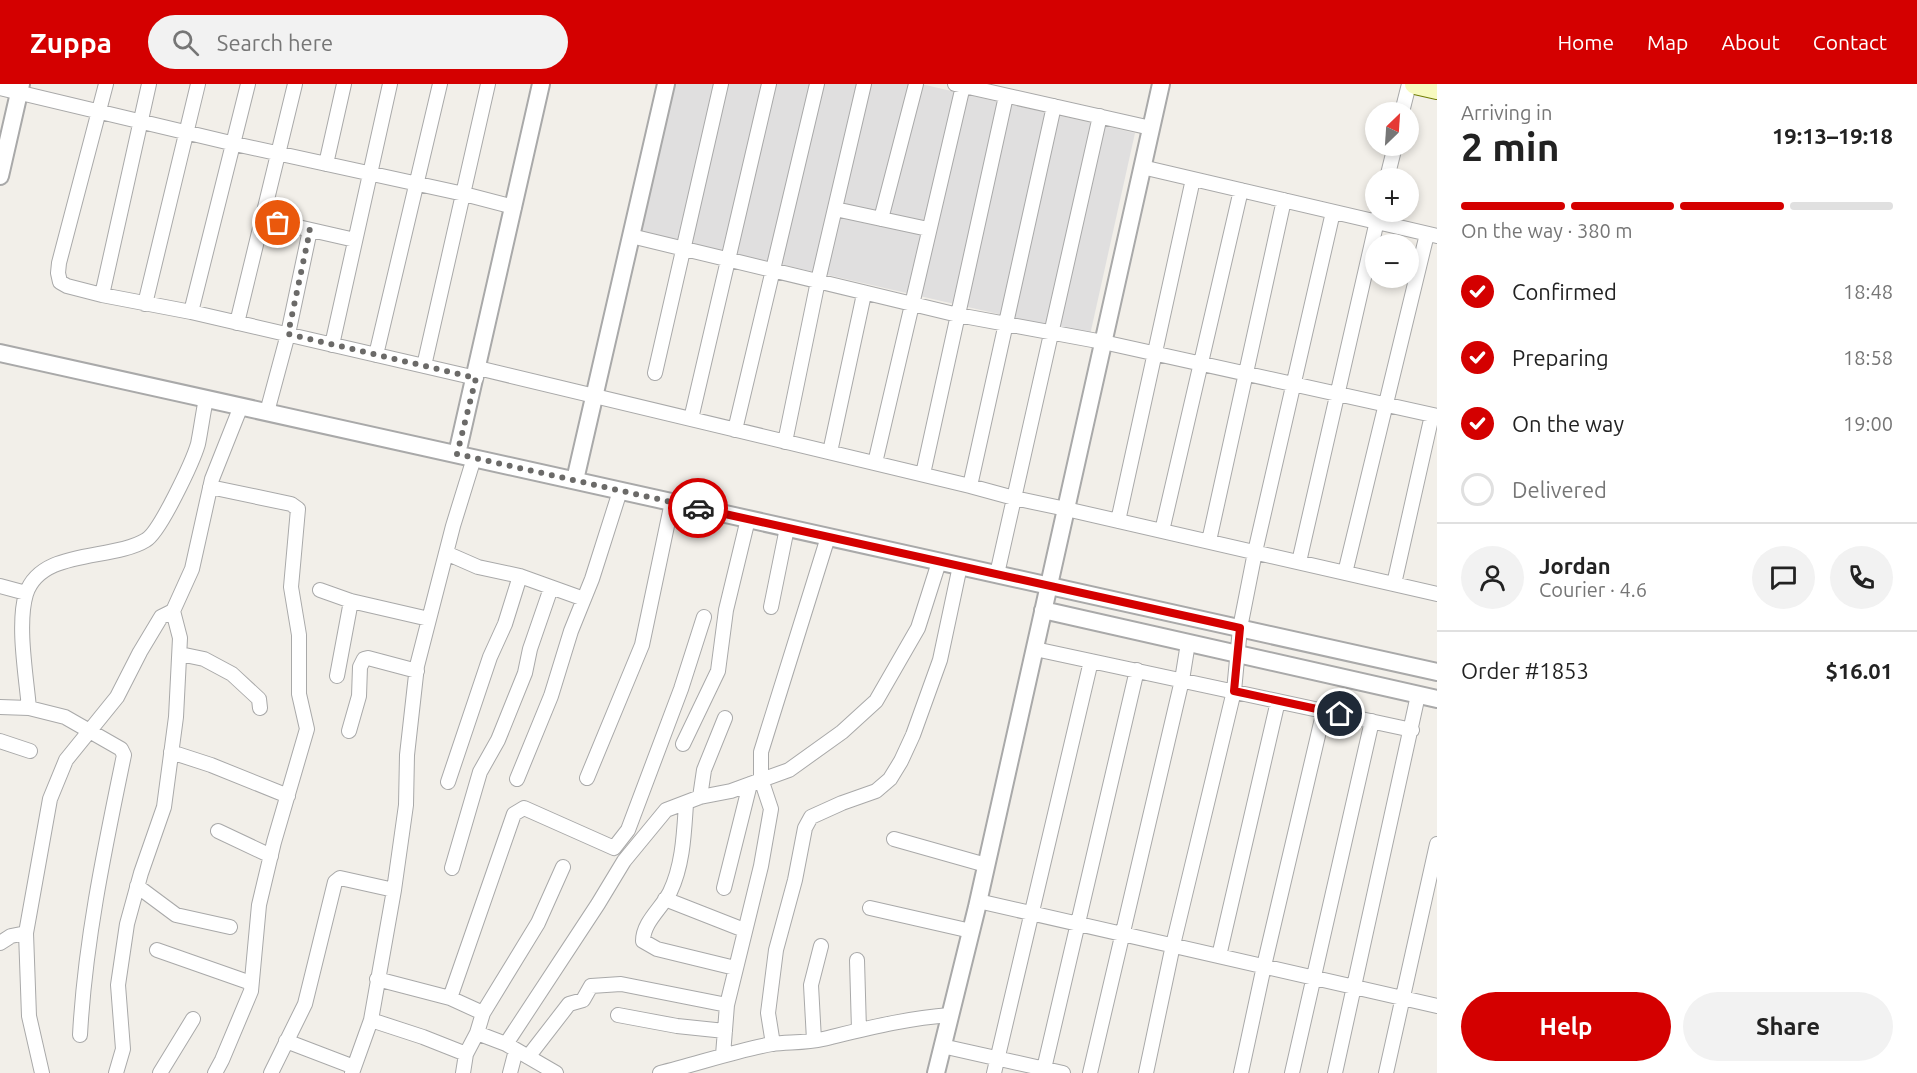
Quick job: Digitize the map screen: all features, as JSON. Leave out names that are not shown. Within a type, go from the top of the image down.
[{"type":"main road","points":[[1415,84],[1437,89]]},
{"type":"street","points":[[106,84],[58,273],[60,282],[67,286],[424,366],[477,373],[595,397],[923,474],[1014,498],[1437,594]]},
{"type":"street","points":[[102,295],[149,84]]},
{"type":"street","points":[[145,304],[198,84]]},
{"type":"street","points":[[191,312],[235,144],[248,84]]},
{"type":"street","points":[[237,323],[295,84]]},
{"type":"street","points":[[326,165],[344,84]]},
{"type":"street","points":[[332,345],[390,84]]},
{"type":"street","points":[[376,355],[440,84]]},
{"type":"street","points":[[424,366],[488,84]]},
{"type":"street","points":[[286,1041],[353,1070],[371,1020],[394,890],[406,805],[407,755],[417,671],[446,553],[466,456],[477,373],[541,84]]},
{"type":"street","points":[[575,480],[666,84]]},
{"type":"street","points":[[655,373],[721,84]]},
{"type":"street","points":[[691,419],[769,84]]},
{"type":"street","points":[[735,430],[817,84]]},
{"type":"street","points":[[785,441],[818,281],[864,84]]},
{"type":"street","points":[[881,219],[916,84]]},
{"type":"street","points":[[936,1073],[978,901],[1161,84]]},
{"type":"street","points":[[1404,102],[1408,84]]},
{"type":"street","points":[[875,463],[912,305],[959,85],[985,87],[1006,96],[1151,128]]},
{"type":"street","points":[[0,88],[20,89],[235,144],[417,183],[514,207]]},
{"type":"street","points":[[0,176],[6,123],[20,89]]},
{"type":"street","points":[[923,474],[1006,96]]},
{"type":"street","points":[[970,486],[1054,106]]},
{"type":"street","points":[[997,574],[1100,116]]},
{"type":"street","points":[[1142,167],[1333,212],[1365,216]]},
{"type":"street","points":[[1118,521],[1193,179]]},
{"type":"street","points":[[1162,531],[1240,190]]},
{"type":"street","points":[[1209,541],[1284,200]]},
{"type":"street","points":[[835,209],[928,229]]},
{"type":"street","points":[[1146,1073],[1173,945],[1234,691],[1240,628],[1254,552],[1333,212]]},
{"type":"street","points":[[263,219],[355,240]]},
{"type":"street","points":[[1299,562],[1377,222]]},
{"type":"street","points":[[1345,573],[1386,405],[1432,235],[1393,222]]},
{"type":"street","points":[[267,412],[288,334],[310,230]]},
{"type":"street","points":[[631,236],[773,269],[912,305],[1004,325],[1103,342],[1434,416],[1394,584]]},
{"type":"street","points":[[830,452],[864,294]]},
{"type":"street","points":[[0,353],[1437,672]]},
{"type":"street","points":[[29,708],[22,625],[26,593],[39,574],[50,566],[114,551],[145,541],[153,535],[194,455],[206,399]]},
{"type":"street","points":[[116,1073],[123,1049],[118,985],[127,924],[137,886],[164,807],[176,717],[180,638],[173,611],[192,569],[210,487],[241,406]]},
{"type":"street","points":[[210,487],[291,504],[298,509],[291,587],[299,635],[300,694],[307,729],[259,905],[251,991],[215,1073]]},
{"type":"street","points":[[517,779],[551,696],[620,491]]},
{"type":"street","points":[[587,778],[642,645],[672,502]]},
{"type":"street","points":[[683,744],[718,671],[726,610],[748,519]]},
{"type":"street","points":[[771,606],[788,528]]},
{"type":"street","points":[[724,888],[755,781],[760,752],[828,537]]},
{"type":"street","points":[[446,553],[478,567],[520,576],[584,599]]},
{"type":"street","points":[[510,1073],[517,1051],[598,904],[624,861],[666,810],[700,797],[730,791],[789,770],[842,732],[876,701],[918,628],[939,562]]},
{"type":"street","points":[[773,1044],[768,1013],[776,950],[795,880],[805,828],[811,817],[876,791],[890,779],[901,761],[913,735],[939,660],[960,566]]},
{"type":"street","points":[[448,782],[520,576]]},
{"type":"street","points":[[0,586],[26,593]]},
{"type":"street","points":[[452,868],[480,772],[498,740],[525,673],[530,649],[552,588]]},
{"type":"street","points":[[320,590],[351,601],[429,619]]},
{"type":"street","points":[[337,676],[351,601]]},
{"type":"street","points":[[1043,610],[1437,699]]},
{"type":"street","points":[[42,1073],[29,1016],[26,933],[50,799],[66,760],[117,697],[161,617],[173,611]]},
{"type":"street","points":[[450,998],[514,814],[524,808],[614,848],[628,830],[681,689],[704,617]]},
{"type":"street","points":[[1090,1073],[1182,680],[1188,643]]},
{"type":"street","points":[[1035,649],[1412,730]]},
{"type":"street","points":[[180,654],[204,659],[232,674],[260,699],[260,708]]},
{"type":"street","points":[[349,731],[359,696],[360,668],[364,659],[368,658],[417,671]]},
{"type":"street","points":[[994,1073],[1091,661]]},
{"type":"street","points":[[1044,1071],[1137,670]]},
{"type":"street","points":[[1335,1073],[1418,695]]},
{"type":"street","points":[[1219,956],[1278,700]]},
{"type":"street","points":[[0,707],[29,708],[65,717],[121,749],[124,755],[97,893],[82,993],[80,1035]]},
{"type":"street","points":[[1241,1073],[1324,710]]},
{"type":"street","points":[[700,797],[704,770],[725,718]]},
{"type":"street","points":[[1292,1073],[1372,721]]},
{"type":"street","points":[[0,741],[30,751]]},
{"type":"street","points":[[171,752],[211,765],[288,796]]},
{"type":"street","points":[[723,1054],[727,1005],[761,866],[771,809],[755,781]]},
{"type":"street","points":[[686,804],[684,840],[678,868],[670,892],[643,932],[643,941],[657,949],[735,968]]},
{"type":"street","points":[[218,831],[271,856]]},
{"type":"street","points":[[894,838],[986,865]]},
{"type":"street","points":[[1386,1073],[1437,844]]},
{"type":"street","points":[[463,1073],[466,1054],[477,1033],[483,1013],[538,923],[563,867]]},
{"type":"street","points":[[271,1073],[305,1004],[335,882],[339,878],[394,890]]},
{"type":"street","points":[[137,886],[176,915],[230,927]]},
{"type":"street","points":[[665,899],[744,930]]},
{"type":"street","points":[[978,901],[1437,1006]]},
{"type":"street","points":[[870,908],[971,931]]},
{"type":"street","points":[[0,942],[11,936],[26,933]]},
{"type":"street","points":[[814,1040],[811,985],[821,946]]},
{"type":"street","points":[[157,950],[251,983]]},
{"type":"street","points":[[857,960],[859,1030]]},
{"type":"street","points":[[377,979],[450,998],[483,1013]]},
{"type":"street","points":[[517,1051],[568,1004],[583,1000],[591,986],[621,984],[727,1005]]},
{"type":"street","points":[[618,1015],[677,1026],[725,1031]]},
{"type":"street","points":[[660,1073],[691,1069],[723,1054],[773,1044],[814,1040],[933,1016],[950,1015]]},
{"type":"street","points":[[160,1073],[193,1019]]},
{"type":"street","points":[[371,1020],[466,1054]]},
{"type":"street","points":[[477,1033],[517,1051],[556,1073]]},
{"type":"street","points":[[942,1046],[1044,1071],[1063,1073]]},
{"type":"shaded area","points":[[669,84],[921,84],[1135,133],[1090,335],[635,231]]},
{"type":"way so far","points":[[278,223],[310,230],[288,334],[476,378],[457,454],[698,508]]},
{"type":"route","points":[[698,508],[1240,628],[1234,691],[1340,714]]}]
